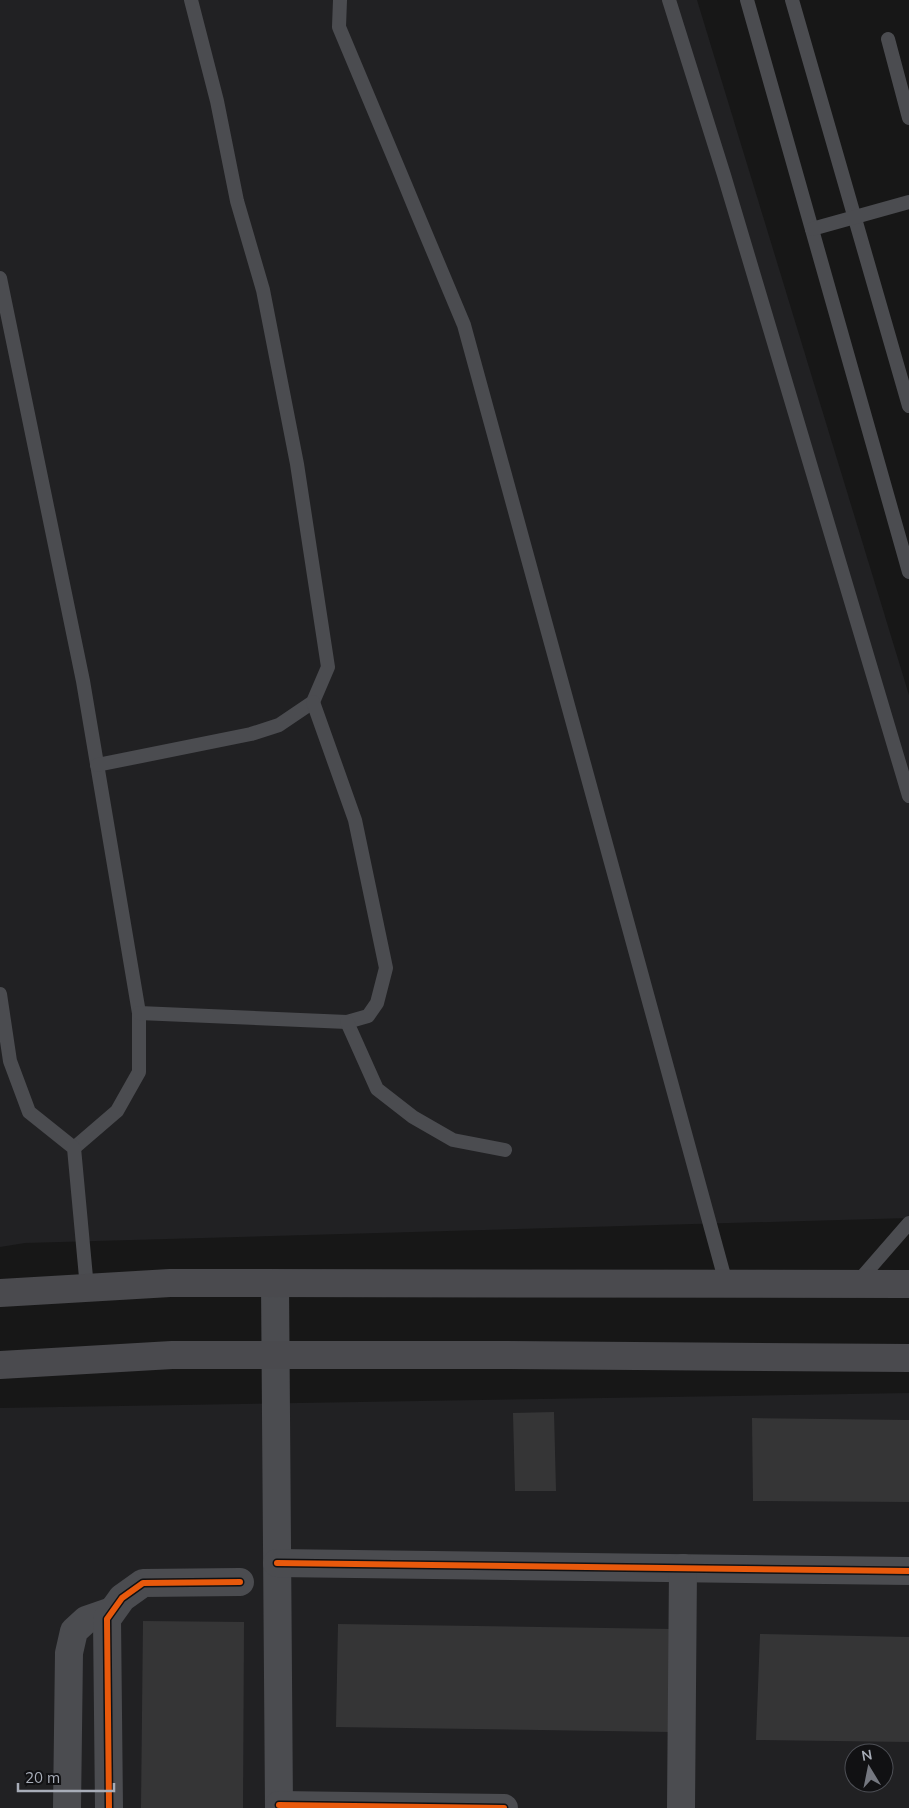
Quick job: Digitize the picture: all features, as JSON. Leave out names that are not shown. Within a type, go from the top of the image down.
[{"type":"main road","points":[[0,1293],[170,1283],[909,1284]]},
{"type":"main road","points":[[0,1365],[172,1355],[909,1358]]},
{"type":"street","points":[[275,1283],[279,1806],[504,1808]]},
{"type":"street","points":[[277,1564],[909,1571]]},
{"type":"street","points":[[681,1808],[683,1568]]},
{"type":"street","points":[[109,1808],[107,1619],[122,1598],[143,1583],[240,1582]]},
{"type":"street","points":[[67,1808],[69,1653],[74,1631],[86,1620],[112,1612]]},
{"type":"lane","points":[[97,765],[251,734],[279,725],[313,702],[328,667],[297,464],[263,290],[237,201],[216,101],[191,0]]},
{"type":"lane","points":[[340,0],[338,27],[464,326],[726,1284]]},
{"type":"lane","points":[[669,0],[724,175],[909,796]]},
{"type":"lane","points":[[747,0],[909,572]]},
{"type":"lane","points":[[792,0],[909,406]]},
{"type":"lane","points":[[888,39],[909,118]]},
{"type":"lane","points":[[812,229],[909,202]]},
{"type":"lane","points":[[0,278],[83,681],[139,1013],[139,1072],[117,1111],[74,1148]]},
{"type":"lane","points":[[139,1013],[347,1022],[368,1016],[377,1003],[386,968],[355,820],[313,702]]},
{"type":"lane","points":[[0,994],[10,1061],[29,1112],[74,1148],[87,1288]]},
{"type":"lane","points":[[347,1022],[377,1089],[413,1117],[453,1140],[505,1150]]},
{"type":"lane","points":[[856,1284],[909,1223]]},
{"type":"shaded area","points":[[0,0],[697,0],[909,695],[909,1218],[25,1243],[0,1247]]},
{"type":"shaded area","points":[[909,1393],[909,1808],[0,1808],[0,1408]]},
{"type":"building","points":[[554,1412],[556,1491],[515,1491],[513,1413]]},
{"type":"building","points":[[752,1418],[909,1420],[909,1502],[753,1501]]},
{"type":"building","points":[[143,1621],[244,1622],[243,1808],[141,1808]]},
{"type":"building","points":[[338,1624],[672,1629],[670,1732],[336,1727]]},
{"type":"building","points":[[760,1634],[909,1637],[909,1742],[756,1740]]},
{"type":"cycle path","points":[[277,1563],[909,1571]]},
{"type":"cycle path","points":[[109,1808],[107,1619],[122,1598],[143,1583],[240,1582]]},
{"type":"cycle path","points":[[279,1805],[504,1808]]}]
